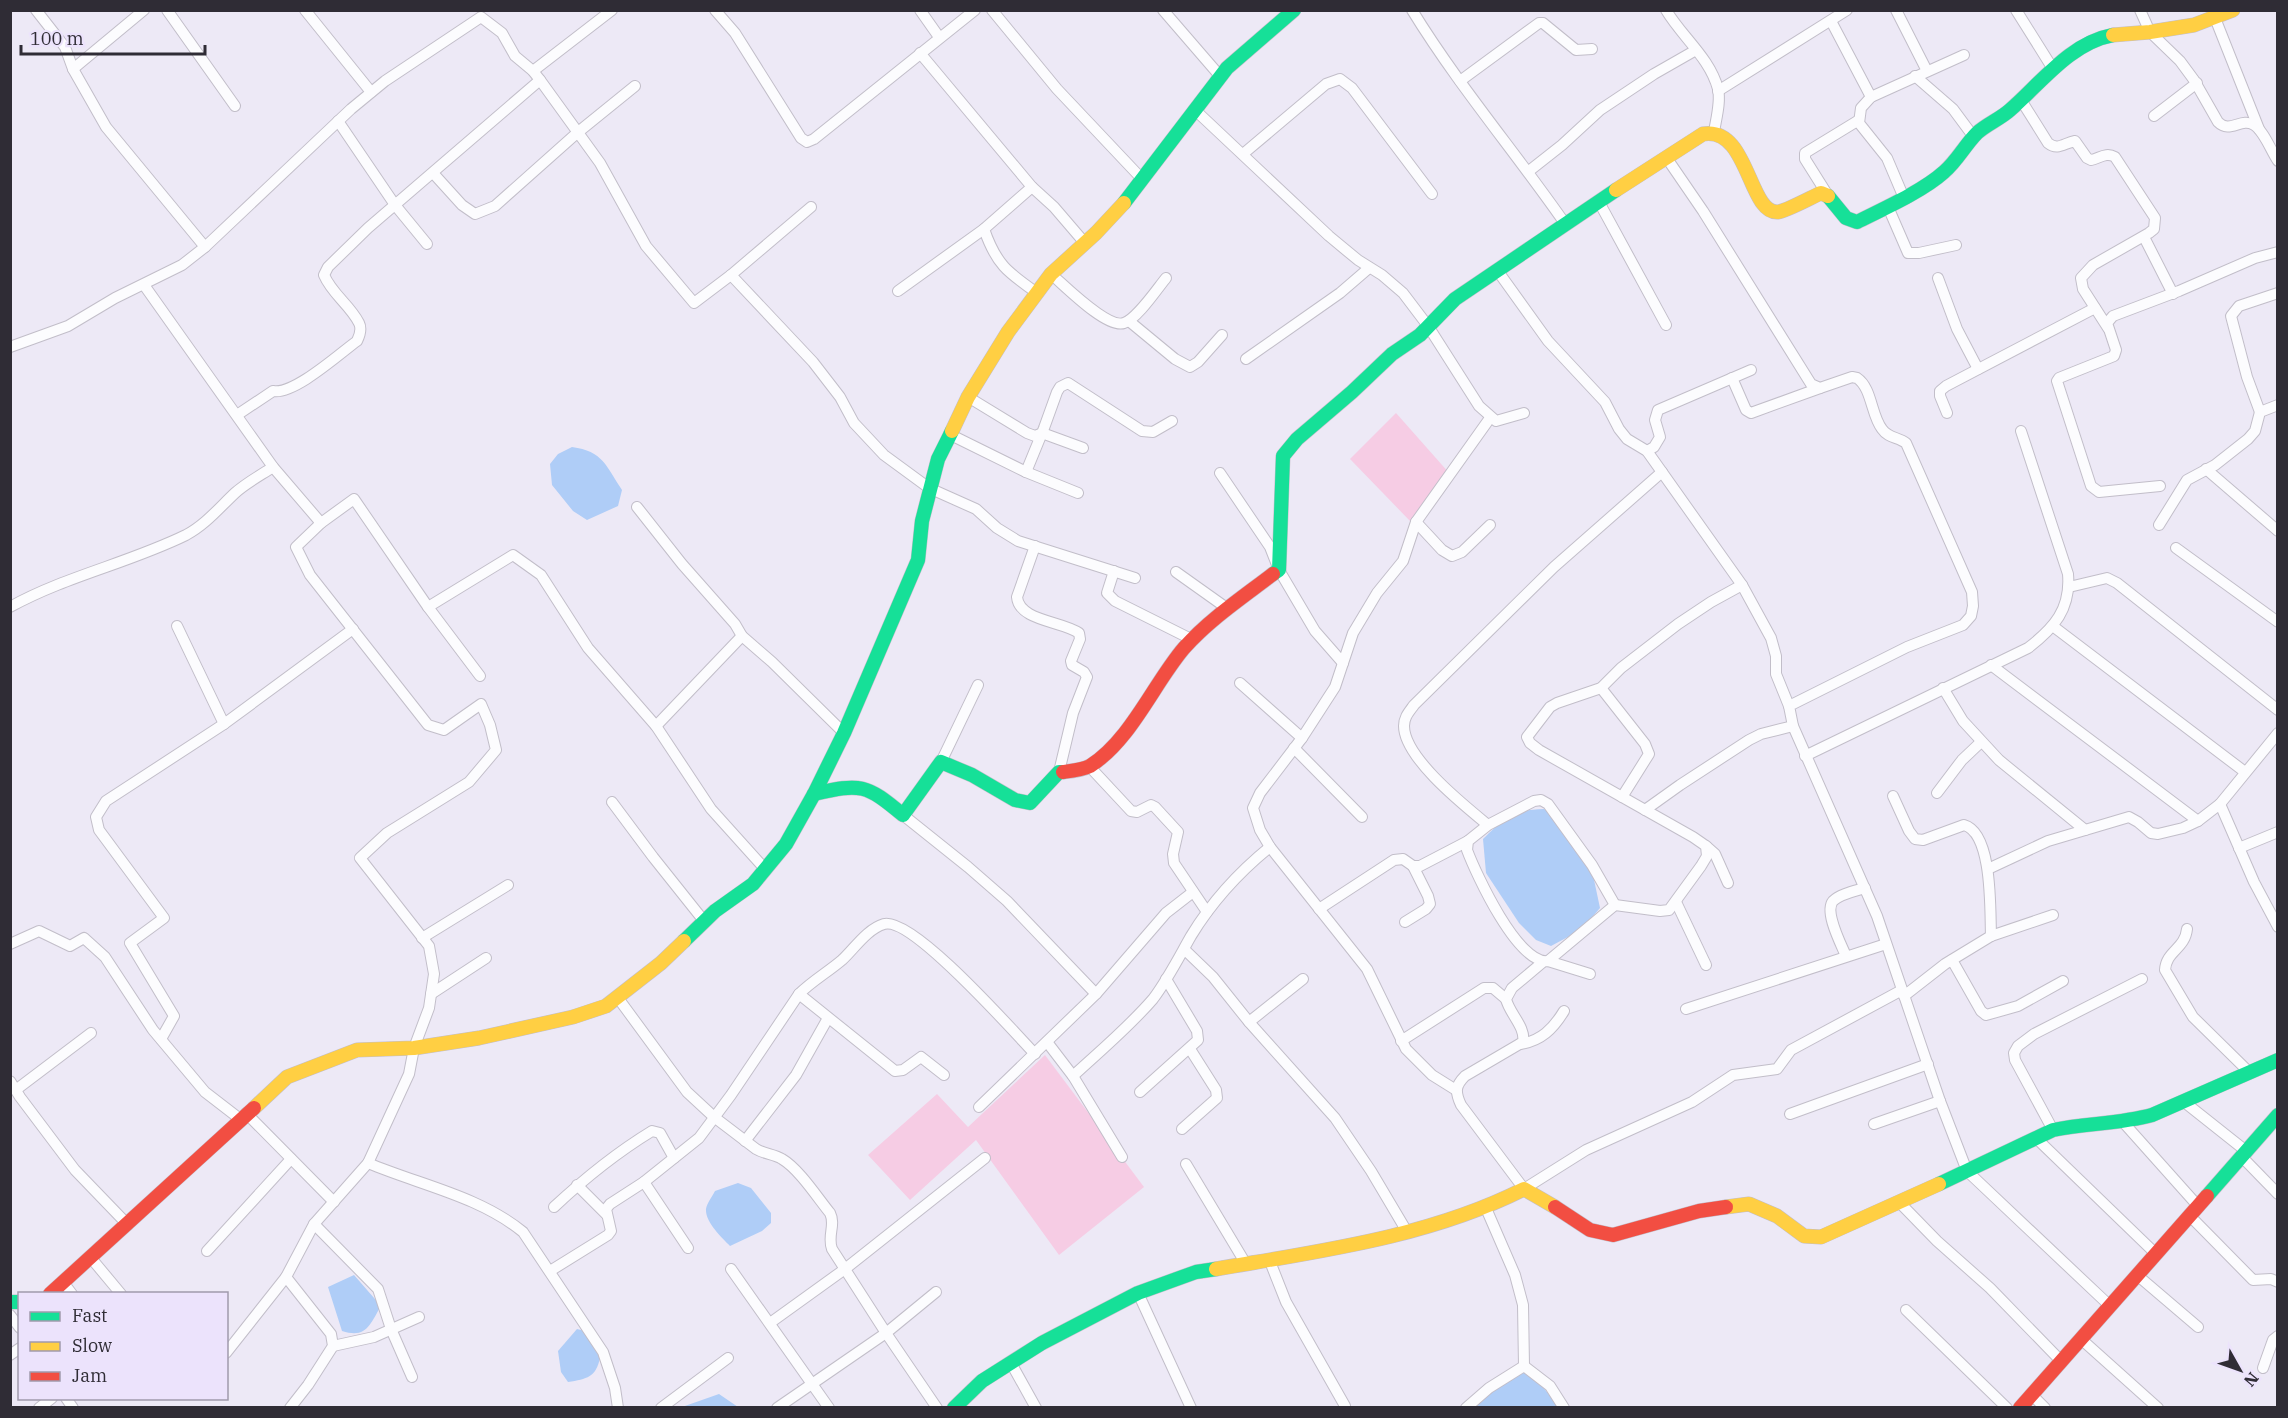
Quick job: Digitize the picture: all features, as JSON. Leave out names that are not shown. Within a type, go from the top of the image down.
[{"type":"street","points":[[36,10],[65,47],[73,69],[90,102],[115,139],[206,247]]},
{"type":"street","points":[[73,69],[144,10]]},
{"type":"street","points":[[167,10],[236,106]]},
{"type":"street","points":[[305,10],[371,92]]},
{"type":"street","points":[[237,415],[273,391],[279,392],[303,381],[357,341],[361,333],[360,324],[329,285],[324,275],[328,267],[612,10]]},
{"type":"street","points":[[715,10],[735,33],[801,138],[807,142],[814,139],[975,10]]},
{"type":"street","points":[[920,10],[939,37]]},
{"type":"street","points":[[992,10],[1057,89],[1142,179]]},
{"type":"street","points":[[1163,10],[1220,76]]},
{"type":"street","points":[[51,1292],[128,1225],[287,1077],[357,1050],[414,1048],[479,1038],[573,1017],[606,1006],[661,963],[715,910],[753,884],[786,844],[844,733],[918,560],[922,521],[938,459],[968,397],[1008,332],[1051,274],[1096,233],[1142,179],[1227,68],[1294,10]]},
{"type":"street","points":[[1412,10],[1460,81],[1529,171],[1566,225]]},
{"type":"street","points":[[1666,10],[1713,76],[1718,91],[1714,132]]},
{"type":"street","points":[[1718,91],[1847,10]]},
{"type":"street","points":[[1896,10],[1927,71]]},
{"type":"street","points":[[2016,10],[2053,69]]},
{"type":"street","points":[[2139,10],[2150,32],[2180,61],[2197,83],[2222,126],[2228,128],[2246,123],[2253,124],[2274,149],[2277,161]]},
{"type":"street","points":[[1859,120],[1805,153],[1805,159],[1827,194],[1851,222],[1857,222],[1888,207],[1944,172],[1973,136],[2082,47],[2102,37],[2117,34],[2150,32],[2194,25],[2233,10]]},
{"type":"street","points":[[10,347],[68,326],[115,298],[182,265],[206,247],[371,92],[479,14],[502,33],[515,56],[537,76],[600,162],[646,246],[694,303],[731,275],[811,207]]},
{"type":"street","points":[[2215,18],[2259,129]]},
{"type":"street","points":[[1831,21],[1870,97]]},
{"type":"street","points":[[1460,81],[1539,23],[1543,23],[1576,50],[1592,49]]},
{"type":"street","points":[[1529,171],[1563,145],[1600,110],[1654,74],[1696,50]]},
{"type":"street","points":[[920,53],[1032,187],[1054,207],[1084,242]]},
{"type":"street","points":[[1904,198],[1887,158],[1862,128],[1859,120],[1861,108],[1870,97],[1964,55]]},
{"type":"street","points":[[1915,76],[1953,109],[1973,136]]},
{"type":"street","points":[[1243,154],[1326,84],[1340,79],[1352,88],[1432,194]]},
{"type":"street","points":[[2154,116],[2197,83]]},
{"type":"street","points":[[433,173],[462,205],[475,214],[495,206],[577,133],[635,86]]},
{"type":"street","points":[[2021,99],[2048,143],[2053,147],[2058,148],[2075,141],[2087,159],[2091,160],[2110,154],[2115,157],[2155,218],[2154,229],[2086,271],[2081,283],[2108,328],[2116,350],[2114,356],[2059,378],[2057,385],[2091,486],[2099,492],[2160,486]]},
{"type":"street","points":[[1194,109],[1329,236],[1403,293],[1479,406],[1490,418],[1502,421],[1524,413]]},
{"type":"street","points":[[338,121],[395,205],[427,244]]},
{"type":"street","points":[[1279,570],[1283,456],[1297,439],[1392,354],[1420,335],[1455,299],[1497,270],[1703,134],[1714,132],[1726,138],[1737,153],[1762,203],[1770,210],[1778,212],[1814,194],[1827,194]]},
{"type":"street","points":[[1666,157],[1714,228],[1807,379],[1815,387],[1820,388]]},
{"type":"street","points":[[898,291],[984,229],[1032,187]]},
{"type":"street","points":[[1599,202],[1666,325]]},
{"type":"street","points":[[1888,207],[1908,253],[1919,253],[1956,245]]},
{"type":"street","points":[[984,229],[1000,263],[1014,277],[1037,293]]},
{"type":"street","points":[[2144,237],[2173,294]]},
{"type":"street","points":[[2108,328],[2109,320],[2118,313],[2173,294],[2255,258],[2277,252]]},
{"type":"street","points":[[1246,359],[1340,293],[1369,268]]},
{"type":"street","points":[[1497,270],[1548,341],[1605,402],[1627,439],[1647,452],[1662,472],[1742,585],[1771,638],[1776,656],[1776,674],[1789,706],[1793,726],[1865,888],[1967,1171],[2110,1306]]},
{"type":"street","points":[[1051,274],[1109,321],[1118,324],[1129,321],[1166,278]]},
{"type":"street","points":[[731,275],[813,362],[840,397],[854,423],[870,443],[929,488],[976,509],[1005,534],[1135,578]]},
{"type":"street","points":[[1938,278],[1954,322],[1978,369]]},
{"type":"street","points":[[144,285],[273,467],[321,524]]},
{"type":"street","points":[[2159,525],[2187,480],[2223,459],[2255,431],[2260,412],[2247,377],[2231,316],[2239,306],[2277,293]]},
{"type":"street","points":[[1947,413],[1940,391],[2095,308]]},
{"type":"street","points":[[1129,321],[1175,359],[1190,367],[1198,362],[1222,335]]},
{"type":"street","points":[[1647,452],[1654,447],[1660,437],[1655,420],[1658,410],[1751,370]]},
{"type":"street","points":[[1732,378],[1746,410],[1751,412],[1852,377],[1857,378],[1864,386],[1884,432],[1906,443],[1972,592],[1971,616],[1963,625],[1906,647],[1789,706]]},
{"type":"street","points":[[1026,472],[1057,392],[1068,382],[1142,431],[1153,432],[1172,421]]},
{"type":"street","points":[[968,397],[1027,433],[1035,436],[1042,433],[1083,448]]},
{"type":"street","points":[[2260,412],[2277,405]]},
{"type":"street","points":[[1456,1089],[1432,1075],[1415,1060],[1401,1041],[1367,969],[1270,847],[1254,817],[1254,801],[1302,738],[1335,687],[1353,633],[1363,613],[1403,561],[1416,522],[1490,418]]},
{"type":"street","points":[[1805,756],[2028,648],[2054,627],[2069,587],[2068,574],[2021,431]]},
{"type":"street","points":[[949,434],[1026,472],[1078,493]]},
{"type":"street","points":[[10,607],[73,577],[125,560],[189,534],[209,519],[237,492],[273,467]]},
{"type":"street","points":[[2206,469],[2277,531]]},
{"type":"street","points":[[1488,825],[1434,777],[1408,739],[1404,729],[1406,715],[1554,567],[1662,472]]},
{"type":"street","points":[[1220,473],[1261,533],[1279,570],[1316,631],[1334,655],[1344,663]]},
{"type":"street","points":[[228,1350],[286,1277],[314,1224],[368,1163],[409,1074],[414,1048],[429,1008],[434,974],[429,946],[360,858],[387,833],[469,782],[496,750],[490,725],[481,704],[444,730],[428,725],[310,575],[296,547],[354,499],[428,607],[480,676]]},
{"type":"street","points":[[637,507],[682,564],[735,624],[742,636],[772,662],[844,733]]},
{"type":"street","points":[[1416,522],[1442,550],[1452,556],[1462,552],[1490,525]]},
{"type":"street","points":[[941,762],[972,775],[1015,800],[1030,803],[1059,772],[1073,713],[1087,677],[1084,672],[1072,665],[1071,661],[1080,639],[1079,633],[1024,612],[1018,603],[1017,597],[1035,546]]},
{"type":"street","points":[[2176,548],[2277,622]]},
{"type":"street","points":[[428,607],[513,555],[541,575],[588,648],[656,726],[711,809],[765,869]]},
{"type":"street","points":[[1059,772],[1089,766],[1111,747],[1143,708],[1184,648],[1228,609],[1279,570]]},
{"type":"street","points":[[1114,571],[1107,588],[1109,596],[1193,640]]},
{"type":"street","points":[[1176,572],[1228,609]]},
{"type":"street","points":[[2069,587],[2107,578],[2117,583],[2277,710]]},
{"type":"street","points":[[1728,882],[1715,855],[1706,846],[1539,750],[1527,740],[1528,734],[1550,707],[1601,688],[1621,668],[1670,630],[1711,602],[1742,585]]},
{"type":"street","points":[[177,627],[224,724]]},
{"type":"street","points":[[2054,627],[2245,772]]},
{"type":"street","points":[[161,1039],[174,1016],[130,943],[164,918],[99,830],[96,817],[106,801],[224,724],[353,629]]},
{"type":"street","points":[[656,726],[742,636]]},
{"type":"street","points":[[1991,665],[2198,821]]},
{"type":"street","points":[[1240,683],[1302,738]]},
{"type":"street","points":[[903,815],[941,762],[978,685]]},
{"type":"street","points":[[1601,688],[1646,744],[1649,754],[1622,797]]},
{"type":"street","points":[[1943,688],[1981,742],[1999,760],[2085,830]]},
{"type":"street","points":[[1645,810],[1749,740],[1761,734],[1793,726]]},
{"type":"street","points":[[1988,869],[2048,841],[2129,817],[2151,833],[2158,834],[2183,828],[2198,821],[2220,804],[2277,733]]},
{"type":"street","points":[[1937,793],[1962,760],[1981,742]]},
{"type":"street","points":[[1294,748],[1362,816]]},
{"type":"street","points":[[1089,766],[1131,811],[1137,812],[1151,805],[1174,826],[1178,832],[1173,854],[1174,862],[1207,912]]},
{"type":"street","points":[[814,794],[838,788],[863,787],[886,801],[1007,901],[1096,994]]},
{"type":"street","points":[[1893,796],[1915,839],[1923,840],[1960,826],[1971,828],[1980,845],[1988,869],[1990,936]]},
{"type":"street","points":[[1413,866],[1420,866],[1468,841],[1488,825],[1534,801],[1541,800],[1548,804],[1592,865],[1615,905]]},
{"type":"street","points":[[612,802],[652,857],[704,921]]},
{"type":"street","points":[[2220,804],[2261,897],[2277,927]]},
{"type":"street","points":[[2239,848],[2277,831]]},
{"type":"street","points":[[1468,841],[1467,850],[1471,860],[1497,910],[1520,944],[1536,959],[1590,974]]},
{"type":"street","points":[[1506,999],[1512,988],[1615,905],[1666,911],[1676,902],[1707,856],[1706,846]]},
{"type":"street","points":[[1073,1076],[1154,998],[1207,912],[1240,871],[1270,847]]},
{"type":"street","points":[[1319,909],[1394,860],[1402,859],[1413,866],[1430,904],[1405,922]]},
{"type":"street","points":[[422,939],[508,885]]},
{"type":"street","points":[[1846,956],[1830,916],[1831,904],[1838,897],[1865,888]]},
{"type":"street","points":[[979,1107],[1096,994],[1153,927],[1192,892]]},
{"type":"street","points":[[1676,902],[1706,965]]},
{"type":"street","points":[[954,1407],[982,1381],[1042,1343],[1138,1293],[1196,1272],[1351,1246],[1446,1220],[1524,1189],[1587,1150],[1692,1102],[1733,1075],[1777,1069],[1791,1050],[1903,993],[1990,936],[2053,915]]},
{"type":"street","points":[[550,1271],[608,1236],[611,1231],[606,1209],[610,1204],[644,1182],[699,1138],[737,1087],[799,994],[884,924],[892,924],[919,940],[948,964],[1035,1054]]},
{"type":"street","points":[[2187,929],[2184,943],[2168,957],[2165,970],[2193,1017],[2249,1072]]},
{"type":"street","points":[[10,944],[39,931],[70,946],[84,938],[105,957],[161,1039],[205,1092],[243,1116],[334,1202]]},
{"type":"street","points":[[1686,1009],[1886,944]]},
{"type":"street","points":[[1185,950],[1213,977],[1249,1022],[1335,1118],[1371,1171],[1406,1230]]},
{"type":"street","points":[[431,994],[486,958]]},
{"type":"street","points":[[1952,960],[1981,1011],[1986,1015],[2018,1006],[2063,981]]},
{"type":"street","points":[[1140,1092],[1198,1040],[1197,1031],[1166,979]]},
{"type":"street","points":[[1249,1022],[1303,979]]},
{"type":"street","points":[[2053,1130],[2015,1060],[2014,1053],[2018,1046],[2034,1034],[2142,979]]},
{"type":"street","points":[[1401,1041],[1484,988],[1493,988],[1506,999],[1509,1010],[1523,1032],[1524,1039],[1520,1044]]},
{"type":"street","points":[[799,994],[896,1071],[903,1070],[921,1057],[944,1075]]},
{"type":"street","points":[[618,998],[670,1072],[687,1092],[745,1141],[763,1153],[777,1156],[790,1166],[830,1213],[833,1219],[830,1244],[886,1333],[938,1407]]},
{"type":"street","points":[[1564,1011],[1553,1028],[1534,1041],[1520,1044],[1465,1076],[1456,1089],[1461,1105],[1524,1189],[1560,1210],[1588,1231],[1601,1236],[1613,1235],[1700,1211],[1749,1204],[1777,1216],[1804,1236],[1821,1237],[2053,1130],[2123,1122],[2152,1114],[2277,1060]]},
{"type":"street","points":[[745,1141],[791,1083],[828,1018]]},
{"type":"street","points":[[91,1033],[14,1085],[20,1097],[75,1170],[128,1225]]},
{"type":"street","points":[[1047,1042],[1073,1076],[1122,1157]]},
{"type":"street","points":[[1182,1129],[1217,1098],[1216,1090],[1190,1049]]},
{"type":"street","points":[[1790,1114],[1928,1064]]},
{"type":"street","points":[[1874,1124],[1940,1101]]},
{"type":"street","points":[[2183,1101],[2243,1154],[2277,1194]]},
{"type":"street","points":[[2020,1407],[2277,1115]]},
{"type":"street","points":[[2123,1122],[2253,1280],[2271,1279],[2277,1282]]},
{"type":"street","points":[[554,1207],[618,1152],[652,1131],[660,1133],[674,1158]]},
{"type":"street","points":[[2036,1138],[2156,1254]]},
{"type":"street","points":[[770,1323],[845,1269],[985,1158]]},
{"type":"street","points":[[207,1251],[291,1159]]},
{"type":"street","points":[[368,1163],[401,1177],[467,1199],[510,1222],[522,1232],[603,1352],[615,1388],[618,1407]]},
{"type":"street","points":[[1186,1164],[1246,1264]]},
{"type":"street","points":[[644,1182],[688,1248]]},
{"type":"street","points":[[578,1185],[606,1214]]},
{"type":"street","points":[[1899,1202],[1937,1241],[1990,1288],[2061,1361]]},
{"type":"street","points":[[1485,1206],[1515,1275],[1523,1305],[1524,1366]]},
{"type":"street","points":[[314,1224],[378,1289],[412,1377]]},
{"type":"street","points":[[91,1258],[120,1292]]},
{"type":"street","points":[[1269,1259],[1286,1302],[1345,1406]]},
{"type":"street","points":[[731,1269],[829,1407]]},
{"type":"street","points":[[2137,1275],[2198,1327]]},
{"type":"street","points":[[286,1277],[331,1334],[333,1346],[308,1386],[290,1407]]},
{"type":"street","points":[[63,1282],[71,1292]]},
{"type":"street","points":[[777,1407],[886,1333],[936,1292]]},
{"type":"street","points":[[1138,1293],[1191,1407]]},
{"type":"street","points":[[1906,1310],[2007,1407]]},
{"type":"street","points":[[333,1346],[361,1342],[419,1317]]},
{"type":"street","points":[[2263,1368],[2273,1340],[2277,1336]]},
{"type":"street","points":[[2082,1339],[2158,1407]]},
{"type":"street","points":[[661,1407],[728,1358]]},
{"type":"street","points":[[1011,1363],[1036,1407]]},
{"type":"street","points":[[1466,1407],[1489,1388],[1524,1366]]},
{"type":"street","points":[[1524,1366],[1550,1386],[1563,1407]]},
{"type":"street","points":[[2032,1395],[2045,1407]]},
{"type":"shaded area","points":[[1396,413],[1450,474],[1412,523],[1350,459]]},
{"type":"shaded area","points":[[1045,1055],[1144,1187],[1059,1255],[976,1140],[910,1200],[868,1155],[937,1094],[968,1127]]},
{"type":"water","points":[[572,447],[591,452],[603,461],[622,490],[618,506],[587,520],[573,511],[552,485],[550,464],[558,454]]},
{"type":"water","points":[[1544,809],[1554,815],[1593,875],[1600,908],[1581,930],[1551,946],[1536,940],[1519,923],[1486,873],[1483,839],[1510,816],[1524,811]]},
{"type":"water","points":[[738,1183],[751,1188],[771,1213],[771,1223],[762,1231],[730,1246],[711,1224],[706,1209],[715,1191]]},
{"type":"water","points":[[354,1275],[381,1306],[367,1328],[357,1333],[350,1333],[342,1331],[328,1287]]},
{"type":"water","points":[[577,1329],[585,1331],[600,1358],[596,1369],[590,1376],[568,1382],[561,1372],[558,1351]]},
{"type":"water","points":[[1530,1371],[1559,1407],[1475,1408],[1508,1377]]},
{"type":"water","points":[[719,1394],[738,1407],[682,1407]]},
{"type":"traffic: fast","points":[[1124,203],[1227,68],[1294,10]]},
{"type":"traffic: fast","points":[[1828,196],[1846,218],[1857,222],[1914,193],[1944,172],[1977,133],[2010,110],[2057,65],[2083,46],[2113,35]]},
{"type":"traffic: fast","points":[[1273,574],[1279,570],[1283,456],[1297,439],[1392,354],[1420,335],[1455,299],[1616,190]]},
{"type":"traffic: fast","points":[[684,941],[715,911],[753,884],[786,844],[814,794],[844,733],[918,560],[922,521],[938,459],[952,431]]},
{"type":"traffic: fast","points":[[814,794],[843,788],[862,789],[880,797],[903,815],[941,762],[972,775],[1015,800],[1030,803],[1059,772],[1063,772]]},
{"type":"traffic: fast","points":[[1939,1184],[2053,1130],[2152,1115],[2278,1060]]},
{"type":"traffic: fast","points":[[2207,1196],[2278,1115]]},
{"type":"traffic: fast","points":[[954,1408],[982,1381],[1042,1343],[1138,1293],[1196,1272],[1216,1269]]},
{"type":"traffic: fast","points":[[10,1302],[18,1302]]},
{"type":"traffic: slow","points":[[2113,35],[2194,25],[2233,10]]},
{"type":"traffic: slow","points":[[1616,190],[1703,134],[1718,135],[1730,143],[1739,156],[1760,200],[1768,209],[1778,212],[1821,193],[1828,196]]},
{"type":"traffic: slow","points":[[952,431],[968,397],[1008,332],[1051,274],[1096,233],[1124,203]]},
{"type":"traffic: slow","points":[[254,1108],[287,1077],[357,1050],[414,1048],[479,1038],[573,1017],[606,1006],[661,963],[684,941]]},
{"type":"traffic: slow","points":[[1726,1207],[1749,1204],[1777,1216],[1804,1236],[1821,1237],[1939,1184]]},
{"type":"traffic: slow","points":[[1216,1269],[1334,1248],[1412,1231],[1488,1205],[1524,1189],[1555,1207]]},
{"type":"traffic: jam","points":[[1063,772],[1090,766],[1105,755],[1118,742],[1173,662],[1194,637],[1273,574]]},
{"type":"traffic: jam","points":[[52,1292],[254,1108]]},
{"type":"traffic: jam","points":[[2020,1408],[2207,1196]]},
{"type":"traffic: jam","points":[[1555,1207],[1590,1230],[1613,1235],[1699,1211],[1726,1207]]}]
